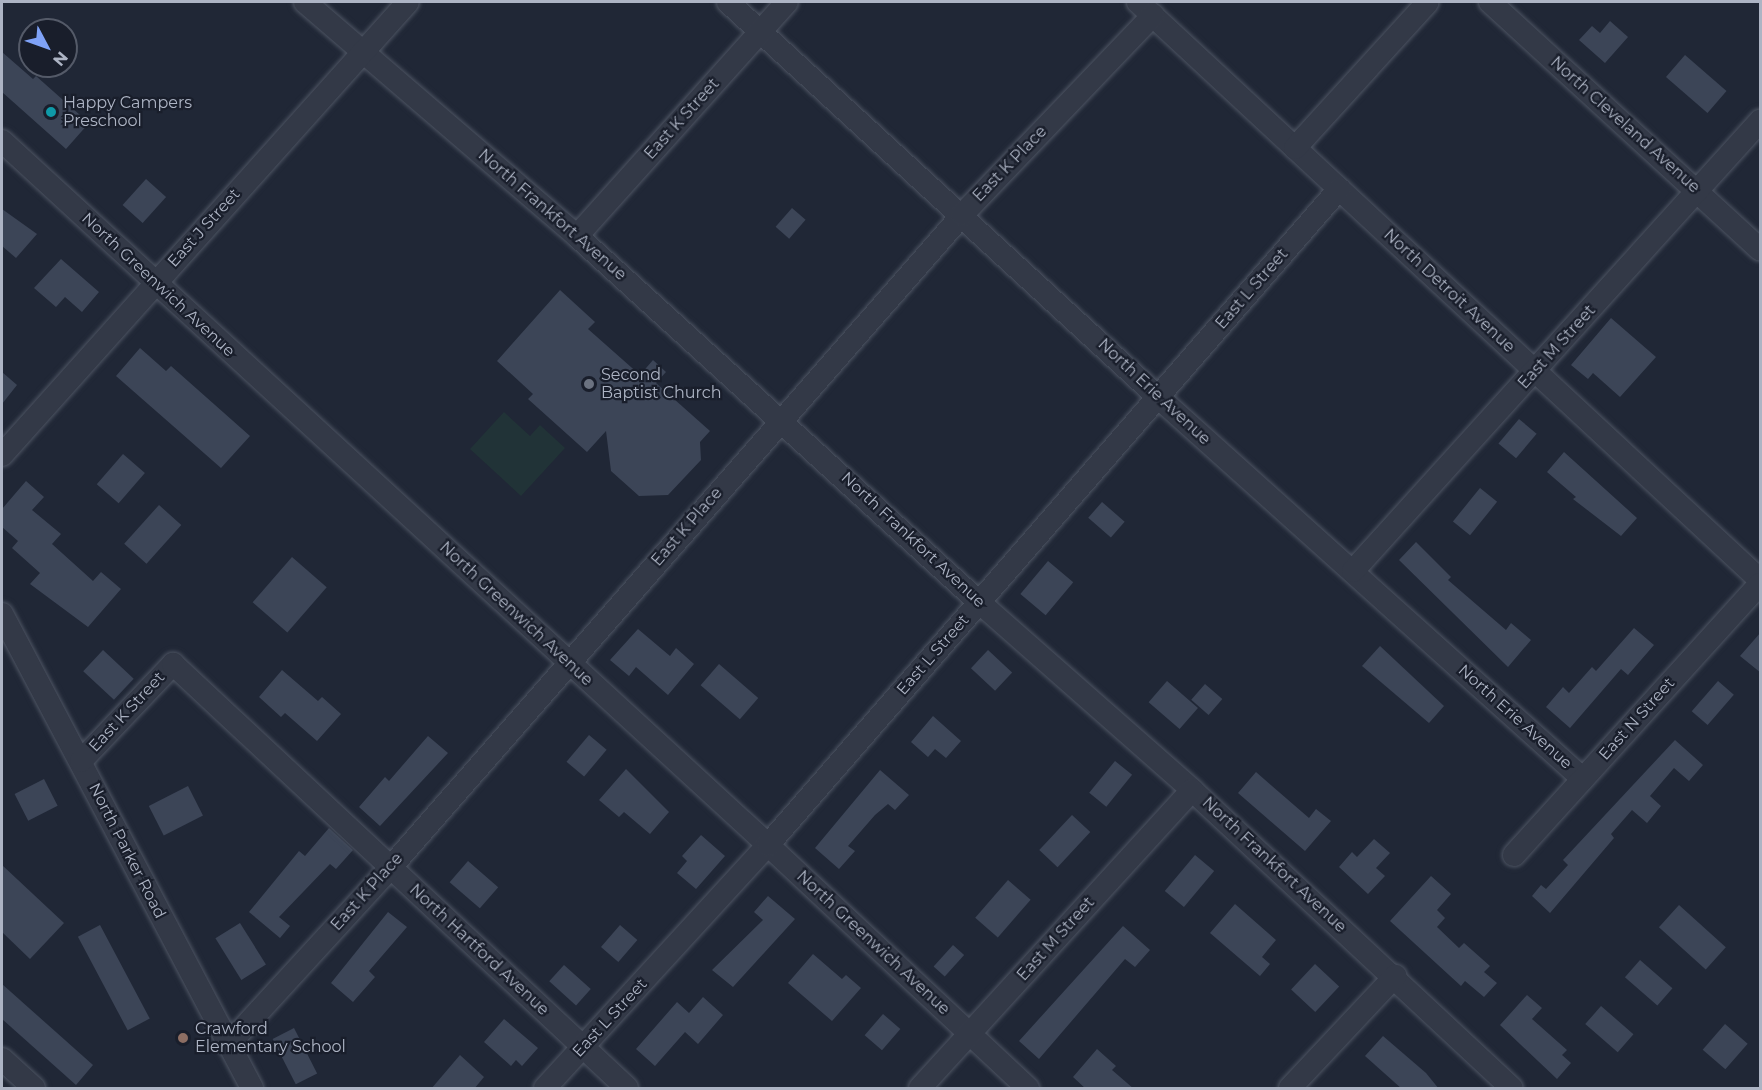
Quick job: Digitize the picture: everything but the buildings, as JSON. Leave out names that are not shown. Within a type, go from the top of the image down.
[{"type":"street","name":"North Frankfort Avenue","points":[[305,2],[577,236],[979,602],[1192,790],[1395,976],[1512,1089]]},
{"type":"street","name":"East J Street","points":[[2,455],[408,2]]},
{"type":"street","name":"North Erie Avenue","points":[[728,2],[963,214],[1158,397],[1583,779]]},
{"type":"street","name":"East K Street","points":[[577,236],[787,2]]},
{"type":"street","points":[[1295,148],[1428,2]]},
{"type":"street","name":"North Cleveland Avenue","points":[[1490,2],[1761,249]]},
{"type":"street","name":"North Detroit Avenue","points":[[1145,8],[1761,582]]},
{"type":"street","name":"East K Place","points":[[228,1045],[391,867],[568,662],[1145,8]]},
{"type":"street","name":"East M Street","points":[[1353,572],[1761,121]]},
{"type":"street","name":"North Greenwich Avenue","points":[[2,141],[768,845],[1028,1089]]},
{"type":"street","name":"East L Street","points":[[545,1089],[768,845],[1339,189]]},
{"type":"street","name":"East N Street","points":[[1514,855],[1761,582]]},
{"type":"street","name":"North Parker Road","points":[[2,614],[252,1089]]},
{"type":"street","name":"East K Street","points":[[81,761],[173,664]]},
{"type":"street","name":"North Hartford Avenue","points":[[173,664],[627,1089]]},
{"type":"street","name":"East M Street","points":[[920,1089],[1192,790]]},
{"type":"street","points":[[1290,1089],[1395,976]]},
{"type":"street","points":[[2,1059],[34,1089]]},
{"type":"shaded area","points":[[504,412],[530,436],[540,425],[565,448],[521,496],[470,449]]},
{"type":"place","name":"Happy Campers Preschool","points":[[51,112]]},
{"type":"place","name":"Second Baptist Church","points":[[589,384]]},
{"type":"place","name":"Crawford Elementary School","points":[[183,1038]]}]
